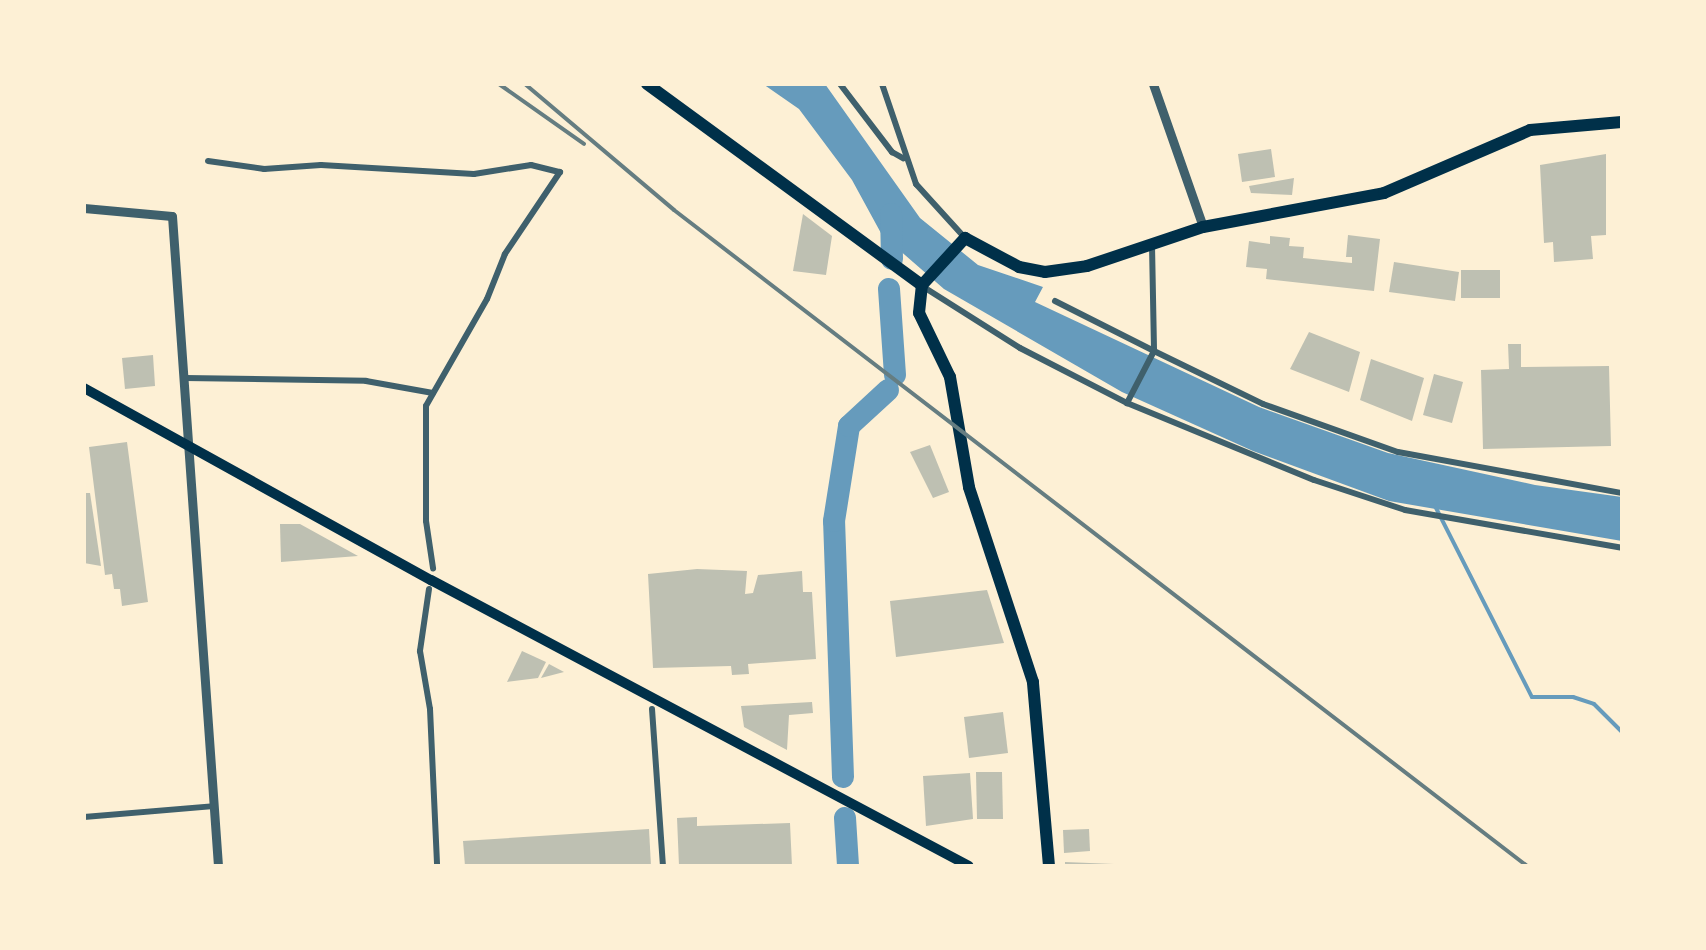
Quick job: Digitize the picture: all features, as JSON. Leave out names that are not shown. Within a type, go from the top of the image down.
[{"type":"main road","points":[[647,84],[925,282]]},
{"type":"main road","points":[[1049,866],[1033,682],[969,487],[950,377],[919,313],[925,282],[961,241],[1019,267],[1045,272],[1109,261],[1203,227],[1384,193],[1530,130],[1622,123]]},
{"type":"main road","points":[[84,388],[969,866]]},
{"type":"street","points":[[840,84],[891,152],[903,158]]},
{"type":"street","points":[[882,84],[903,158],[931,204],[961,241]]},
{"type":"street","points":[[1153,84],[1203,227]]},
{"type":"street","points":[[208,161],[264,169],[321,165],[474,174],[531,165],[560,172],[505,254],[487,299],[426,406],[426,521],[433,568]]},
{"type":"street","points":[[84,208],[172,216],[218,866]]},
{"type":"street","points":[[1127,403],[1154,351],[1152,244]]},
{"type":"street","points":[[925,282],[1020,348],[1127,403],[1314,480],[1405,510],[1622,548]]},
{"type":"street","points":[[1055,301],[1263,404],[1398,452],[1622,493]]},
{"type":"street","points":[[185,378],[366,381],[433,393]]},
{"type":"street","points":[[429,589],[420,651],[430,710],[436,866]]},
{"type":"street","points":[[652,709],[663,866]]},
{"type":"street","points":[[84,817],[214,806]]},
{"type":"water","points":[[763,84],[825,84],[920,218],[978,265],[1043,287],[1035,302],[1259,407],[1388,453],[1535,485],[1622,497],[1622,541],[1389,501],[1253,451],[1122,392],[944,289],[882,235],[852,180],[799,109]]},
{"type":"building","points":[[1271,149],[1275,177],[1242,182],[1238,154]]},
{"type":"building","points":[[1606,154],[1606,235],[1591,236],[1593,259],[1554,262],[1553,242],[1544,243],[1540,165]]},
{"type":"building","points":[[1294,178],[1292,195],[1251,193],[1249,186]]},
{"type":"building","points":[[803,214],[832,236],[826,275],[793,271]]},
{"type":"building","points":[[1348,235],[1380,239],[1374,291],[1266,279],[1267,269],[1246,267],[1249,241],[1270,244],[1270,236],[1290,238],[1289,246],[1304,247],[1303,258],[1352,263],[1352,257],[1346,257]]},
{"type":"building","points":[[1394,262],[1459,272],[1455,301],[1389,292]]},
{"type":"building","points":[[1461,270],[1500,270],[1500,298],[1461,298]]},
{"type":"building","points":[[1309,332],[1360,352],[1349,392],[1290,369]]},
{"type":"building","points":[[1508,344],[1521,344],[1521,367],[1609,366],[1611,446],[1483,449],[1481,370],[1509,369]]},
{"type":"building","points":[[153,355],[155,386],[125,389],[122,358]]},
{"type":"building","points":[[1371,359],[1424,378],[1412,421],[1360,400]]},
{"type":"building","points":[[1434,374],[1463,382],[1452,423],[1423,415]]},
{"type":"building","points":[[127,442],[148,602],[122,606],[120,589],[114,589],[112,574],[105,575],[89,447]]},
{"type":"building","points":[[930,445],[949,492],[933,498],[910,452]]},
{"type":"building","points":[[84,493],[90,493],[101,566],[84,563]]},
{"type":"building","points":[[280,524],[300,524],[358,556],[281,562]]},
{"type":"building","points":[[697,569],[747,571],[745,594],[753,593],[758,575],[802,571],[803,592],[812,592],[816,659],[748,664],[749,674],[732,675],[731,666],[653,668],[648,574]]},
{"type":"building","points":[[987,590],[1004,643],[896,657],[890,601]]},
{"type":"building","points":[[522,651],[546,662],[538,678],[507,682]]},
{"type":"building","points":[[549,664],[564,672],[541,678]]},
{"type":"building","points":[[812,702],[813,713],[789,715],[787,750],[744,727],[741,706]]},
{"type":"building","points":[[1003,712],[1008,753],[969,758],[964,717]]},
{"type":"building","points":[[976,772],[1002,772],[1003,819],[977,819]]},
{"type":"building","points":[[970,773],[973,819],[926,826],[923,776]]},
{"type":"building","points":[[697,817],[697,826],[790,823],[792,866],[679,866],[677,818]]},
{"type":"building","points":[[649,829],[651,866],[465,866],[463,841]]},
{"type":"building","points":[[1089,829],[1090,851],[1064,853],[1063,830]]},
{"type":"building","points":[[1065,862],[1114,864],[1114,866],[1065,866]]},
{"type":"waterway","points":[[891,214],[892,259]]},
{"type":"waterway","points":[[889,289],[895,375]]},
{"type":"waterway","points":[[843,777],[834,521],[849,426],[888,390]]},
{"type":"waterway","points":[[1435,506],[1532,697],[1573,697],[1594,704],[1622,732]]},
{"type":"waterway","points":[[845,818],[848,866]]},
{"type":"railway","points":[[499,84],[584,144]]},
{"type":"railway","points":[[525,84],[674,210],[1527,866]]}]
